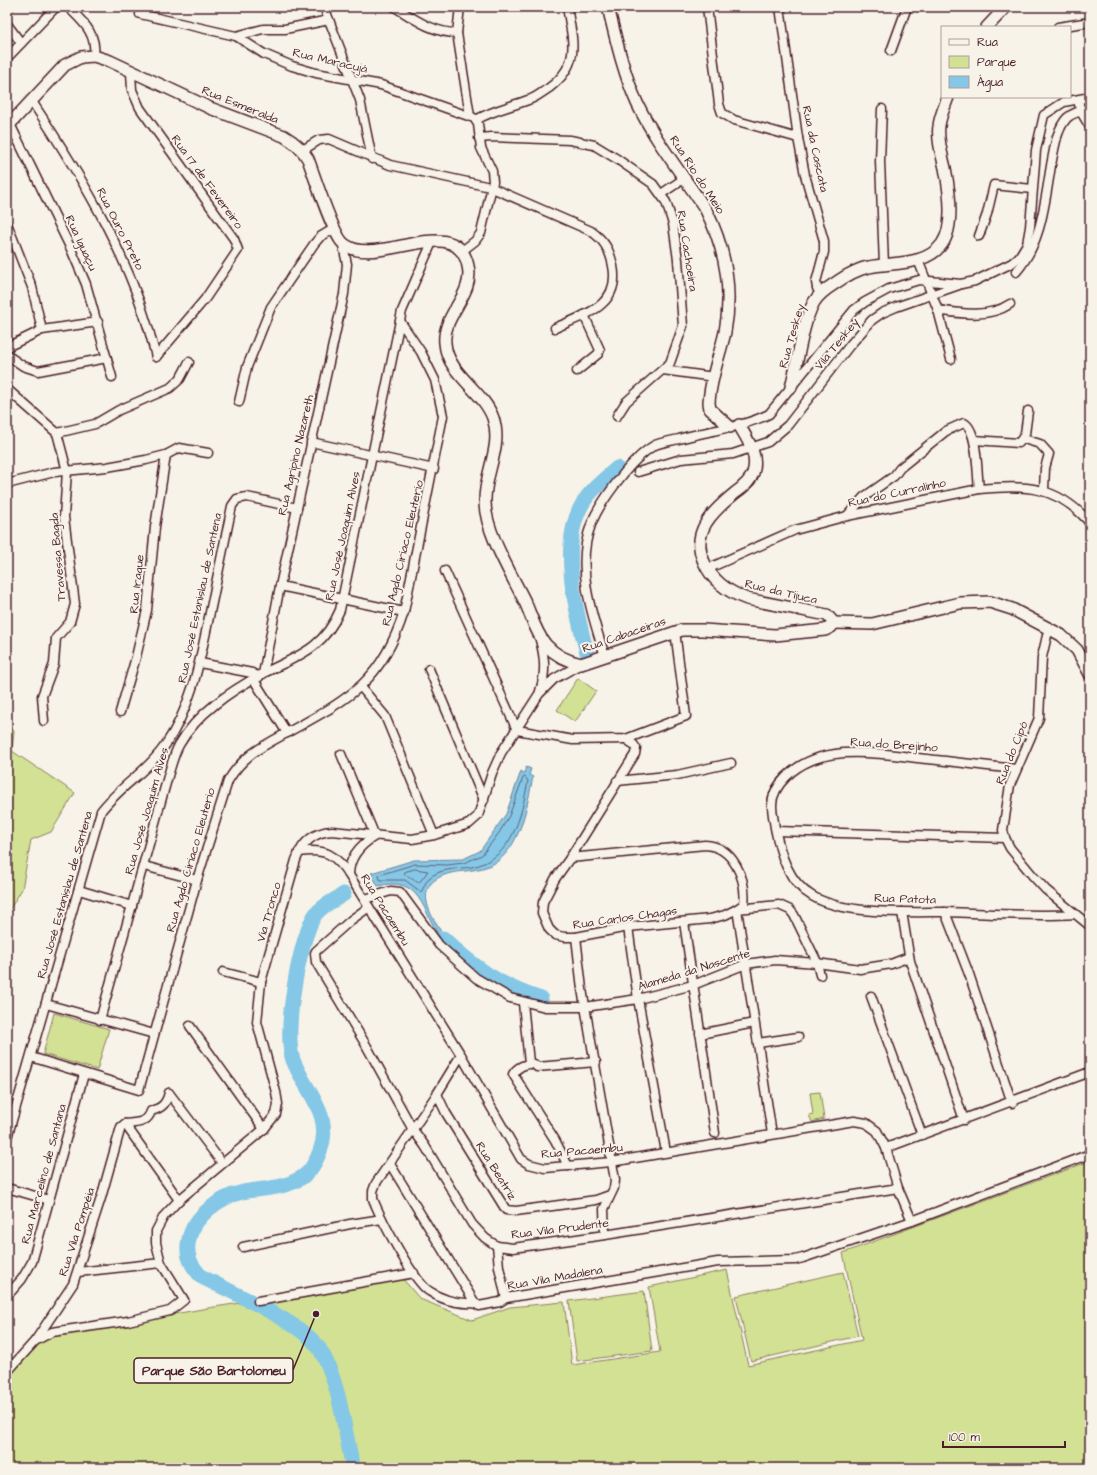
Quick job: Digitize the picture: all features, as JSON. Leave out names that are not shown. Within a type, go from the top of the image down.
[{"type":"main road","name":"Rua Rio do Meio","points":[[608,7],[626,73],[637,104],[713,224],[724,256],[727,272],[728,292],[725,331],[714,376],[710,397],[710,409],[734,426]]},
{"type":"main road","points":[[988,26],[1006,7]]},
{"type":"main road","points":[[8,125],[58,71],[73,60],[94,56]]},
{"type":"main road","name":"Rua Esmeralda","points":[[94,56],[210,108],[284,136],[303,150],[308,159],[335,228],[342,241]]},
{"type":"main road","points":[[820,294],[858,270],[918,260],[929,256],[942,245],[950,227],[948,192],[939,136],[939,126],[948,98]]},
{"type":"main road","points":[[342,241],[351,247],[361,250],[373,250],[433,240],[453,244],[462,251]]},
{"type":"main road","name":"Rua Cabaceiras","points":[[462,251],[470,273],[468,284],[446,330],[445,350],[450,361],[488,407],[492,417],[495,428],[496,448],[485,494],[486,513],[495,539],[540,637],[560,658],[581,664],[675,631],[703,630],[774,635],[825,630],[831,627],[834,623],[872,624],[960,603],[980,601],[1000,604],[1049,628],[1070,642],[1082,658],[1090,674]]},
{"type":"main road","name":"Rua Teskey","points":[[791,387],[808,318],[820,294]]},
{"type":"main road","name":"Rua da Tijuca","points":[[734,426],[752,447],[754,466],[749,481],[712,513],[703,527],[699,548],[707,569],[720,584],[738,596],[827,615],[834,623]]},
{"type":"street","points":[[7,58],[56,7]]},
{"type":"street","points":[[68,7],[90,30],[94,40],[94,56]]},
{"type":"street","points":[[324,7],[364,114],[372,159]]},
{"type":"street","points":[[395,7],[432,28],[448,33],[457,33]]},
{"type":"street","points":[[460,7],[457,33],[473,118],[493,177],[480,233],[475,241],[462,251]]},
{"type":"street","points":[[473,118],[537,96],[553,85],[567,72],[571,64],[572,56],[567,7]]},
{"type":"street","points":[[707,7],[719,104],[722,113],[734,120],[798,138]]},
{"type":"street","name":"Rua da Cascata","points":[[780,7],[798,138],[805,175],[821,226],[824,241],[824,252],[816,282],[820,294]]},
{"type":"street","points":[[891,51],[907,7]]},
{"type":"street","name":"Rua Maracujá","points":[[140,14],[236,36],[264,54],[292,66],[387,87],[473,118]]},
{"type":"street","points":[[236,36],[263,29],[285,29],[329,20]]},
{"type":"street","points":[[1064,26],[1090,22]]},
{"type":"street","points":[[7,24],[20,43]]},
{"type":"street","name":"Rua 17 de Fevereiro","points":[[131,72],[132,90],[140,108],[230,234],[238,250],[205,299],[156,357]]},
{"type":"street","name":"Vila Teskey","points":[[638,472],[671,461],[733,454],[768,442],[788,424],[850,345],[872,320],[882,312],[961,284],[975,281],[1012,263],[1019,257],[1027,244],[1030,227],[1036,150],[1044,115],[1064,102],[1090,97]]},
{"type":"street","name":"Rua Ouro Preto","points":[[30,100],[95,202],[114,239],[146,317],[156,357]]},
{"type":"street","points":[[1078,100],[1081,112],[1090,127]]},
{"type":"street","points":[[882,109],[880,161],[884,265]]},
{"type":"street","points":[[1016,272],[1023,264],[1034,244],[1042,218],[1054,145],[1059,129],[1068,117],[1090,109]]},
{"type":"street","name":"Rua Iguaçu","points":[[8,125],[71,249],[86,284],[98,322],[112,377]]},
{"type":"street","name":"Rua Cachoeira","points":[[479,138],[492,137],[570,140],[594,145],[606,151],[644,178],[662,194],[666,202],[673,224],[683,315],[681,334],[670,363],[626,402],[617,416]]},
{"type":"street","points":[[303,150],[319,140],[329,139],[372,159],[390,165],[490,187],[591,231],[601,238],[608,247],[614,268],[613,289],[603,303],[584,315],[555,328]]},
{"type":"street","points":[[662,194],[685,178]]},
{"type":"street","points":[[979,236],[987,214],[994,185],[1032,189]]},
{"type":"street","points":[[8,226],[32,286],[42,330]]},
{"type":"street","points":[[239,402],[247,367],[271,307],[314,244],[320,237],[335,228]]},
{"type":"street","name":"Rua José Joaquim Alves","points":[[100,1020],[168,776],[178,746],[198,719],[216,704],[258,677],[293,660],[322,639],[336,619],[343,600],[400,321],[407,298],[433,240]]},
{"type":"street","name":"Rua Agripino Nazareth","points":[[258,677],[280,586],[347,276],[347,264],[342,241]]},
{"type":"street","points":[[918,260],[938,310],[951,359]]},
{"type":"street","points":[[605,656],[590,601],[585,563],[590,525],[600,506],[633,463],[656,445],[704,431],[754,422],[769,414],[854,310],[879,293],[897,286],[926,280],[961,284]]},
{"type":"street","points":[[938,310],[970,314],[994,312],[1002,310],[1010,304]]},
{"type":"street","points":[[577,371],[598,354],[600,350],[584,315]]},
{"type":"street","name":"Rua Agdo Ciriaco Eleuterio","points":[[84,1074],[139,1090],[197,880],[223,794],[236,768],[254,751],[341,702],[361,687],[389,650],[404,612],[442,425],[442,404],[435,380],[428,365],[400,321]]},
{"type":"street","points":[[7,348],[42,330],[98,322]]},
{"type":"street","points":[[7,354],[23,366],[38,371],[107,358]]},
{"type":"street","points":[[7,389],[57,433],[95,424],[119,410],[170,388],[180,379],[189,362]]},
{"type":"street","points":[[663,370],[714,376]]},
{"type":"street","points":[[974,440],[1016,444],[1024,438],[1028,411]]},
{"type":"street","points":[[847,516],[864,497],[894,476],[900,468],[952,428],[964,423],[968,425],[974,440],[979,489]]},
{"type":"street","name":"Travessa Bagda","points":[[44,721],[42,696],[54,664],[56,638],[70,622],[74,604],[64,517],[68,471],[57,433]]},
{"type":"street","points":[[1024,438],[1040,444],[1049,454],[1045,468],[1044,490]]},
{"type":"street","points":[[311,442],[434,469]]},
{"type":"street","points":[[7,484],[54,472],[107,467],[166,455],[179,448],[208,453]]},
{"type":"street","name":"Rua Iraque","points":[[120,712],[136,657],[147,610],[155,527],[166,455]]},
{"type":"street","name":"Rua do Curralinho","points":[[707,569],[795,530],[847,516],[979,489],[1000,487],[1044,490],[1060,496],[1071,503],[1090,523]]},
{"type":"street","name":"Rua José Estanislau de Santena","points":[[7,1138],[101,811],[108,802],[136,778],[165,746],[187,706],[200,663],[231,513],[237,499],[247,497],[297,508]]},
{"type":"street","points":[[446,571],[516,730],[573,740],[626,739],[686,716],[675,631]]},
{"type":"street","points":[[280,586],[404,612]]},
{"type":"street","name":"Rua do Cipó","points":[[1005,838],[1003,830],[1007,798],[1016,769],[1036,728],[1039,718],[1042,657],[1049,628]]},
{"type":"street","points":[[539,694],[544,677],[545,665],[540,637]]},
{"type":"street","points":[[200,663],[252,673],[258,677],[287,733]]},
{"type":"street","name":"Via Tronco","points":[[35,1341],[43,1335],[52,1332],[128,1321],[170,1311],[184,1300],[161,1263],[156,1243],[156,1231],[164,1216],[179,1200],[264,1129],[276,1114],[278,1104],[256,1022],[261,982],[299,852],[306,841],[322,832],[332,831],[412,839],[434,835],[469,824],[478,816],[496,763],[539,694],[554,679],[581,664]]},
{"type":"street","points":[[429,669],[484,800]]},
{"type":"street","points":[[361,687],[386,716],[434,835]]},
{"type":"street","name":"Rua Carlos Chagas","points":[[626,739],[636,748],[635,754],[570,858],[555,879],[543,902],[542,913],[549,929],[555,935],[576,937],[628,927],[684,922],[725,915],[737,909],[779,905],[790,910],[794,915],[817,963],[820,974]]},
{"type":"street","name":"Rua do Brejinho","points":[[776,831],[772,805],[774,793],[781,782],[800,766],[828,756],[846,753],[879,754],[1016,769]]},
{"type":"street","points":[[341,754],[375,836]]},
{"type":"street","points":[[617,782],[677,775],[731,763]]},
{"type":"street","points":[[776,831],[1005,838],[1033,876],[1046,890],[1090,926]]},
{"type":"street","name":"Rua Patota","points":[[776,831],[782,853],[792,879],[800,888],[812,896],[839,906],[902,912],[945,912],[1038,916],[1075,914]]},
{"type":"street","name":"Rua Pacaembu","points":[[349,875],[349,867],[354,854],[360,847],[375,836]]},
{"type":"street","points":[[570,858],[713,845],[726,852],[740,874],[745,896],[744,904],[737,909],[772,1134]]},
{"type":"street","name":"Rua Pacaembu","points":[[299,852],[311,850],[327,852],[339,860],[365,899],[461,1055],[521,1159],[529,1164],[545,1168],[611,1162],[772,1134],[861,1122],[872,1125],[886,1148],[898,1188],[912,1221]]},
{"type":"street","points":[[144,866],[197,880]]},
{"type":"street","points":[[79,890],[132,906]]},
{"type":"street","name":"Alameda da Nascente","points":[[365,899],[391,891],[400,892],[439,945],[455,961],[496,991],[523,1003],[544,1007],[585,1007],[638,1000],[693,985],[746,964],[775,960],[817,963],[860,969],[891,964],[909,957]]},
{"type":"street","name":"Rua Vila Prudente","points":[[369,907],[351,920],[316,951],[315,957],[412,1128],[425,1146],[472,1224],[485,1238],[497,1246],[513,1248],[605,1235],[898,1188]]},
{"type":"street","points":[[902,912],[909,957],[939,1050],[964,1120]]},
{"type":"street","points":[[945,912],[969,974],[1012,1102]]},
{"type":"street","points":[[684,922],[715,1133]]},
{"type":"street","points":[[628,927],[638,1000],[666,1152]]},
{"type":"street","points":[[576,937],[585,1007],[596,1062],[615,1180],[614,1188],[604,1209],[605,1235]]},
{"type":"street","points":[[223,972],[261,982]]},
{"type":"street","points":[[871,996],[922,1135]]},
{"type":"street","points":[[523,1003],[529,1063]]},
{"type":"street","points":[[46,1004],[154,1034]]},
{"type":"street","points":[[700,1034],[754,1023]]},
{"type":"street","points":[[190,1026],[264,1129]]},
{"type":"street","points":[[758,1043],[798,1037]]},
{"type":"street","name":"Rua Vila Madalena","points":[[461,1055],[437,1094],[412,1128],[390,1164],[376,1183],[373,1191],[373,1198],[382,1219],[424,1287],[434,1294],[462,1304],[476,1303],[479,1306],[489,1305],[506,1298],[718,1262],[795,1260],[912,1221],[1090,1154]]},
{"type":"street","points":[[31,1056],[84,1074]]},
{"type":"street","points":[[568,1166],[555,1140],[513,1074],[516,1070],[529,1063],[534,1064],[537,1067],[596,1062]]},
{"type":"street","points":[[886,1148],[1090,1072]]},
{"type":"street","name":"Rua Marcelino de Santana","points":[[7,1296],[22,1278],[32,1262],[84,1074]]},
{"type":"street","points":[[179,1200],[125,1124],[142,1122],[147,1119],[151,1111],[160,1108],[167,1102],[169,1093],[222,1163]]},
{"type":"street","name":"Rua Beatriz","points":[[437,1094],[446,1113],[506,1210],[516,1211],[588,1201],[611,1194]]},
{"type":"street","points":[[7,1114],[16,1106]]},
{"type":"street","name":"Rua Vila Pompéia","points":[[35,1341],[73,1284],[78,1272],[121,1127],[125,1124]]},
{"type":"street","points":[[390,1164],[476,1303]]},
{"type":"street","points":[[7,1188],[49,1200]]},
{"type":"street","points":[[243,1247],[350,1224],[382,1219]]},
{"type":"street","points":[[497,1246],[499,1267],[506,1298]]},
{"type":"street","points":[[78,1272],[161,1263]]},
{"type":"street","points":[[258,1301],[414,1273]]},
{"type":"street","points":[[7,1372],[35,1341]]},
{"type":"green space","points":[[578,678],[596,691],[575,722],[557,710]]},
{"type":"green space","points":[[7,726],[14,731],[12,751],[75,793],[51,832],[31,840],[22,889],[7,914]]},
{"type":"green space","points":[[54,1013],[109,1029],[97,1070],[43,1054]]},
{"type":"green space","points":[[820,1092],[824,1119],[812,1122],[809,1115],[813,1114],[810,1093]]},
{"type":"green space","points":[[1090,1161],[1090,1468],[7,1468],[7,1378],[37,1343],[50,1336],[208,1308],[402,1278],[420,1299],[472,1320],[510,1307],[564,1302],[572,1365],[660,1352],[649,1287],[727,1270],[748,1365],[862,1340],[843,1253]]},
{"type":"green space","points":[[843,1272],[858,1336],[751,1361],[736,1296]]},
{"type":"green space","points":[[644,1291],[652,1351],[577,1361],[569,1301]]},
{"type":"water","points":[[526,767],[531,769],[529,775],[533,777],[526,811],[513,844],[506,853],[498,861],[487,867],[451,873],[439,878],[431,884],[427,891],[429,909],[445,937],[441,939],[424,907],[412,891],[403,886],[392,884],[378,886],[371,873],[414,860],[463,859],[480,851],[506,814],[521,771],[524,773]]},
{"type":"waterway","points":[[588,656],[579,620],[572,579],[570,558],[572,538],[576,520],[586,498],[598,484],[617,468]]},
{"type":"waterway","points":[[344,894],[324,906],[315,915],[309,927],[298,964],[291,1008],[290,1047],[293,1060],[316,1104],[321,1115],[323,1126],[323,1138],[317,1159],[308,1173],[294,1182],[280,1186],[243,1192],[217,1203],[202,1215],[196,1223],[189,1239],[188,1255],[195,1269],[202,1277],[247,1299],[298,1328],[319,1348],[332,1374],[353,1468]]},
{"type":"waterway","points":[[443,938],[465,958],[500,982],[541,999]]},
{"type":"place","name":"Parque São Bartolomeu","points":[[316,1314]]}]
